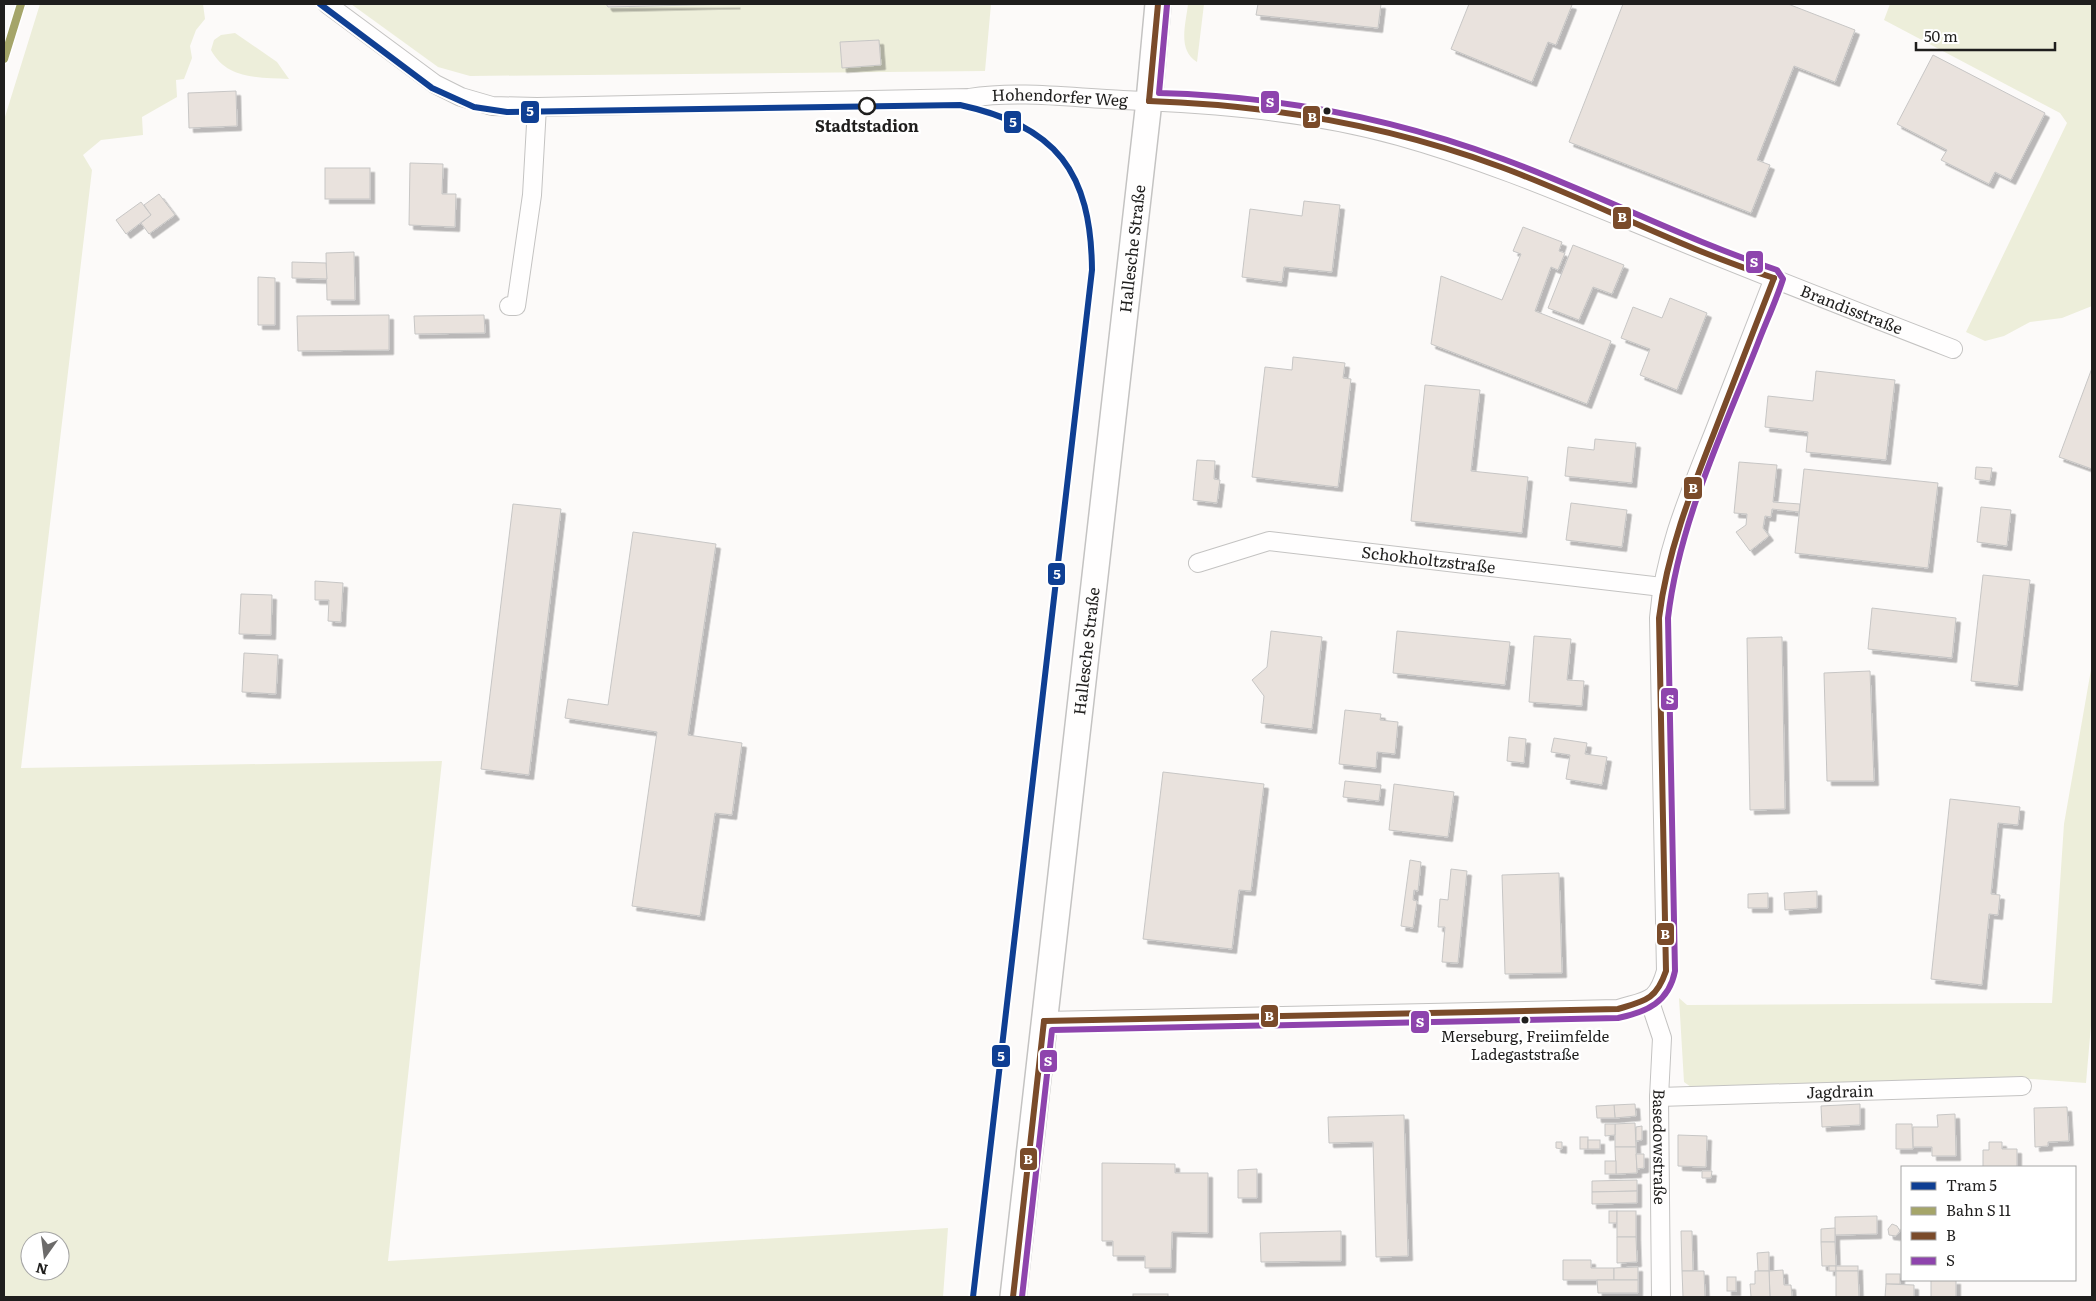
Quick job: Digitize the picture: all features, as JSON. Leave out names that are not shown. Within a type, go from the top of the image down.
[{"type":"street","name":"Hohendorfer Weg","points":[[327,4],[435,84],[461,97],[492,106],[537,107],[969,98],[1015,95],[1149,101]]},
{"type":"street","name":"Hallesche Straße","points":[[1014,1297],[1149,101],[1158,4]]},
{"type":"street","name":"Brandisstraße","points":[[1149,101],[1176,101],[1268,110],[1326,119],[1398,135],[1501,168],[1954,349]]},
{"type":"street","points":[[513,306],[532,195],[537,107]]},
{"type":"street","points":[[1044,1021],[1618,1009],[1649,1000],[1661,990],[1666,971],[1659,618],[1662,587],[1671,549],[1693,484],[1774,278]]},
{"type":"street","name":"Schokholtzstraße","points":[[1198,563],[1269,541],[1662,587]]},
{"type":"street","name":"Basedowstraße","points":[[1649,1000],[1662,1038],[1659,1097],[1661,1297]]},
{"type":"street","name":"Jagdrain","points":[[1659,1097],[2022,1086]]},
{"type":"green space","points":[[40,4],[203,4],[205,19],[196,30],[190,46],[192,58],[184,79],[176,80],[177,97],[142,117],[143,135],[101,140],[83,155],[92,170],[21,768],[442,761],[388,1261],[948,1228],[943,1297],[4,1297],[4,120]]},
{"type":"green space","points":[[351,4],[991,4],[985,71],[470,76],[438,67]]},
{"type":"green space","points":[[1188,4],[1204,4],[1197,62],[1187,51],[1185,43],[1184,36]]},
{"type":"green space","points":[[1890,4],[2092,4],[2092,306],[2062,318],[2030,322],[2004,336],[1985,341],[1966,332],[2067,123],[2060,113],[1884,20]]},
{"type":"green space","points":[[235,33],[277,62],[289,79],[255,77],[235,72],[226,67],[211,50],[214,40],[221,35]]},
{"type":"green space","points":[[2092,664],[2092,1014],[2086,1083],[2018,1078],[1691,1087],[1684,1082],[1679,998],[1687,1005],[2052,1003],[2064,824]]},
{"type":"building","points":[[606,4],[736,4],[608,7]]},
{"type":"building","points":[[1258,4],[1381,4],[1378,28],[1256,15]]},
{"type":"building","points":[[1469,4],[1572,5],[1556,45],[1548,42],[1532,82],[1451,49]]},
{"type":"building","points":[[1623,4],[1788,4],[1855,30],[1835,82],[1794,66],[1757,160],[1770,165],[1751,213],[1569,142]]},
{"type":"building","points":[[879,40],[881,65],[842,68],[840,42]]},
{"type":"building","points":[[1933,55],[2045,113],[2011,180],[1995,172],[1989,184],[1941,160],[1947,150],[1897,124]]},
{"type":"building","points":[[236,91],[237,126],[189,128],[188,93]]},
{"type":"building","points":[[410,163],[443,164],[442,194],[456,194],[455,227],[409,225]]},
{"type":"building","points":[[325,168],[370,168],[370,199],[325,199]]},
{"type":"building","points":[[159,194],[175,215],[149,234],[141,223],[151,215],[144,205]]},
{"type":"building","points":[[1304,201],[1340,205],[1332,272],[1284,267],[1282,282],[1242,277],[1250,209],[1302,216]]},
{"type":"building","points":[[141,202],[151,215],[126,234],[116,220]]},
{"type":"building","points":[[1523,227],[1562,242],[1559,251],[1565,253],[1558,270],[1551,267],[1535,311],[1611,341],[1587,404],[1431,344],[1441,276],[1502,300],[1521,254],[1513,251]]},
{"type":"building","points":[[1573,245],[1624,265],[1612,294],[1593,287],[1579,320],[1548,308]]},
{"type":"building","points":[[354,252],[355,300],[327,300],[326,253]]},
{"type":"building","points":[[292,262],[326,263],[327,279],[292,278]]},
{"type":"building","points":[[258,277],[275,278],[275,325],[258,325]]},
{"type":"building","points":[[1670,298],[1707,313],[1677,390],[1640,375],[1650,349],[1621,338],[1633,307],[1662,318]]},
{"type":"building","points":[[389,315],[389,350],[298,351],[297,316]]},
{"type":"building","points":[[484,315],[485,333],[415,334],[414,316]]},
{"type":"building","points":[[1293,357],[1345,363],[1343,378],[1351,379],[1338,487],[1252,477],[1265,367],[1292,370]]},
{"type":"building","points":[[2092,368],[2092,469],[2059,457]]},
{"type":"building","points":[[1816,371],[1895,380],[1886,460],[1806,452],[1808,432],[1765,427],[1768,396],[1813,401]]},
{"type":"building","points":[[1425,385],[1480,390],[1471,471],[1528,477],[1522,533],[1411,521]]},
{"type":"building","points":[[1595,439],[1636,443],[1632,483],[1565,476],[1568,447],[1594,450]]},
{"type":"building","points":[[1197,460],[1215,461],[1214,479],[1220,480],[1217,503],[1193,500]]},
{"type":"building","points":[[1739,462],[1777,465],[1773,502],[1800,504],[1799,512],[1772,509],[1771,517],[1765,516],[1763,528],[1769,536],[1750,551],[1736,532],[1746,525],[1747,514],[1734,513]]},
{"type":"building","points":[[1976,467],[1992,468],[1990,481],[1975,479]]},
{"type":"building","points":[[1804,469],[1938,483],[1928,568],[1795,553]]},
{"type":"building","points":[[1571,503],[1627,510],[1622,547],[1566,540]]},
{"type":"building","points":[[513,504],[561,509],[529,775],[481,769]]},
{"type":"building","points":[[1981,507],[2011,510],[2007,546],[1977,542]]},
{"type":"building","points":[[633,532],[716,544],[688,735],[742,743],[732,815],[715,813],[700,916],[632,906],[657,732],[565,718],[568,699],[608,705]]},
{"type":"building","points":[[1983,575],[2030,580],[2018,686],[1971,681]]},
{"type":"building","points":[[315,581],[343,583],[341,622],[328,621],[329,600],[315,600]]},
{"type":"building","points":[[241,594],[272,595],[271,635],[239,634]]},
{"type":"building","points":[[1872,608],[1956,618],[1952,658],[1868,649]]},
{"type":"building","points":[[1271,631],[1322,637],[1312,729],[1261,723],[1264,696],[1252,680],[1267,667]]},
{"type":"building","points":[[1397,631],[1510,642],[1505,685],[1393,673]]},
{"type":"building","points":[[1534,636],[1571,639],[1567,680],[1584,681],[1582,706],[1529,702]]},
{"type":"building","points":[[1782,637],[1785,809],[1750,810],[1747,638]]},
{"type":"building","points":[[244,653],[278,655],[276,694],[242,692]]},
{"type":"building","points":[[1870,671],[1874,781],[1827,781],[1824,673]]},
{"type":"building","points":[[1345,710],[1381,714],[1380,720],[1398,722],[1395,754],[1377,752],[1376,768],[1339,764]]},
{"type":"building","points":[[1509,737],[1526,739],[1524,763],[1507,761]]},
{"type":"building","points":[[1554,738],[1587,743],[1585,754],[1607,757],[1602,785],[1566,779],[1570,755],[1551,752]]},
{"type":"building","points":[[1163,772],[1264,784],[1251,891],[1239,890],[1232,949],[1143,939]]},
{"type":"building","points":[[1345,781],[1381,785],[1379,801],[1343,797]]},
{"type":"building","points":[[1394,784],[1454,792],[1448,837],[1389,830]]},
{"type":"building","points":[[1950,799],[2020,807],[2018,825],[1998,823],[1991,894],[2000,895],[1998,915],[1989,914],[1982,985],[1931,979]]},
{"type":"building","points":[[1410,860],[1421,862],[1418,891],[1414,890],[1413,900],[1417,901],[1413,928],[1401,926]]},
{"type":"building","points":[[1451,869],[1467,871],[1458,963],[1442,962],[1445,927],[1438,927],[1440,899],[1448,900]]},
{"type":"building","points":[[1559,873],[1562,973],[1505,974],[1502,875]]},
{"type":"building","points":[[1817,891],[1817,908],[1785,910],[1784,893]]},
{"type":"building","points":[[1768,893],[1768,908],[1748,908],[1748,894]]},
{"type":"building","points":[[1635,1104],[1636,1116],[1615,1118],[1614,1105]]},
{"type":"building","points":[[1860,1104],[1860,1125],[1822,1127],[1821,1106]]},
{"type":"building","points":[[1614,1105],[1615,1118],[1597,1118],[1596,1106]]},
{"type":"building","points":[[2067,1107],[2069,1141],[2048,1142],[2048,1146],[2035,1147],[2034,1108]]},
{"type":"building","points":[[1955,1114],[1956,1156],[1932,1156],[1932,1147],[1913,1147],[1913,1127],[1938,1127],[1937,1115]]},
{"type":"building","points":[[1404,1115],[1408,1256],[1376,1257],[1373,1142],[1329,1143],[1328,1117]]},
{"type":"building","points":[[1635,1123],[1636,1147],[1615,1147],[1615,1124]]},
{"type":"building","points":[[1605,1124],[1615,1124],[1615,1135],[1605,1136]]},
{"type":"building","points":[[1896,1124],[1912,1124],[1913,1149],[1896,1149]]},
{"type":"building","points":[[1642,1126],[1642,1140],[1636,1141],[1636,1127]]},
{"type":"building","points":[[1678,1135],[1707,1136],[1706,1167],[1678,1166]]},
{"type":"building","points":[[1580,1137],[1588,1137],[1588,1149],[1580,1149]]},
{"type":"building","points":[[1588,1140],[1600,1140],[1600,1149],[1588,1149]]},
{"type":"building","points":[[1556,1142],[1562,1142],[1562,1149],[1556,1148]]},
{"type":"building","points":[[1989,1142],[2002,1142],[2002,1149],[2017,1149],[2017,1166],[1983,1166],[1983,1150],[1989,1150]]},
{"type":"building","points":[[1615,1147],[1636,1147],[1637,1173],[1616,1174]]},
{"type":"building","points":[[1636,1154],[1644,1154],[1644,1168],[1637,1169]]},
{"type":"building","points":[[1605,1161],[1616,1161],[1616,1174],[1605,1174]]},
{"type":"building","points":[[1102,1163],[1175,1164],[1175,1173],[1208,1173],[1208,1233],[1172,1232],[1171,1268],[1145,1268],[1145,1256],[1113,1256],[1113,1241],[1102,1241]]},
{"type":"building","points":[[1257,1169],[1257,1198],[1238,1198],[1238,1170]]},
{"type":"building","points":[[1702,1171],[1712,1171],[1711,1178],[1702,1178]]},
{"type":"building","points":[[1637,1180],[1637,1191],[1592,1192],[1592,1181]]},
{"type":"building","points":[[1637,1191],[1637,1203],[1592,1204],[1592,1192]]},
{"type":"building","points":[[1609,1211],[1617,1211],[1617,1223],[1609,1223]]},
{"type":"building","points":[[1617,1211],[1636,1211],[1636,1237],[1617,1237]]},
{"type":"building","points":[[1877,1216],[1877,1234],[1835,1235],[1835,1217]]},
{"type":"building","points":[[1892,1224],[1897,1226],[1900,1231],[1896,1236],[1889,1235],[1888,1229]]},
{"type":"building","points":[[1835,1228],[1835,1242],[1821,1242],[1821,1229]]},
{"type":"building","points":[[1341,1231],[1341,1261],[1261,1262],[1260,1233]]},
{"type":"building","points":[[1681,1231],[1692,1231],[1693,1271],[1682,1271]]},
{"type":"building","points":[[1617,1237],[1636,1237],[1637,1262],[1617,1263]]},
{"type":"building","points":[[1821,1242],[1835,1242],[1836,1266],[1822,1266]]},
{"type":"building","points":[[1769,1252],[1769,1271],[1758,1271],[1757,1253]]},
{"type":"building","points":[[1563,1260],[1591,1260],[1591,1268],[1614,1268],[1614,1280],[1563,1280]]},
{"type":"building","points":[[1829,1266],[1836,1266],[1836,1271],[1829,1271]]},
{"type":"building","points":[[1836,1266],[1858,1266],[1858,1271],[1836,1271]]},
{"type":"building","points":[[1638,1267],[1638,1280],[1614,1280],[1614,1268]]},
{"type":"building","points":[[1783,1270],[1784,1285],[1791,1285],[1792,1297],[1770,1297],[1769,1271]]},
{"type":"building","points":[[1682,1271],[1704,1271],[1705,1297],[1683,1297]]},
{"type":"building","points":[[1755,1271],[1769,1271],[1770,1297],[1751,1297],[1750,1284],[1755,1284]]},
{"type":"building","points":[[1836,1271],[1858,1271],[1859,1297],[1836,1297]]},
{"type":"building","points":[[1886,1274],[1900,1274],[1900,1284],[1886,1284]]},
{"type":"building","points":[[1727,1277],[1736,1277],[1736,1291],[1727,1291]]},
{"type":"building","points":[[1597,1280],[1638,1280],[1638,1293],[1598,1293]]},
{"type":"building","points":[[1931,1281],[1956,1281],[1956,1297],[1931,1297]]},
{"type":"building","points":[[1886,1284],[1914,1285],[1914,1297],[1885,1297]]},
{"type":"building","points":[[1133,1294],[1168,1294],[1168,1297],[1133,1297]]},
{"type":"tram line","name":"5","points":[[320,4],[432,88],[474,107],[507,112],[960,105],[993,114],[1021,126],[1044,141],[1062,159],[1075,180],[1085,206],[1090,236],[1092,270],[973,1297]]},
{"type":"transit line","points":[[4,59],[21,4]]},
{"type":"transit line","name":"B","points":[[1149,101],[1158,4]]},
{"type":"transit line","name":"S","points":[[1022,1297],[1052,1030],[1618,1018],[1647,1009],[1668,991],[1675,971],[1668,618],[1674,582],[1692,512],[1783,279],[1777,270],[1742,258],[1538,172],[1419,132],[1376,121],[1290,104],[1203,95],[1159,93],[1167,5]]},
{"type":"transit line","name":"B","points":[[1149,101],[1239,107],[1327,120],[1371,129],[1458,152],[1535,180],[1705,253],[1774,278]]},
{"type":"transit line","name":"B","points":[[1044,1021],[1618,1009],[1635,1004],[1654,994],[1666,971],[1659,618],[1663,594],[1680,524],[1688,501],[1774,278]]},
{"type":"transit line","name":"B","points":[[1013,1297],[1044,1021]]},
{"type":"place","name":"Stadtstadion","points":[[867,106]]},
{"type":"place","name":"Merseburg, Freiimfelde Ladegaststraße","points":[[1525,1020]]}]
